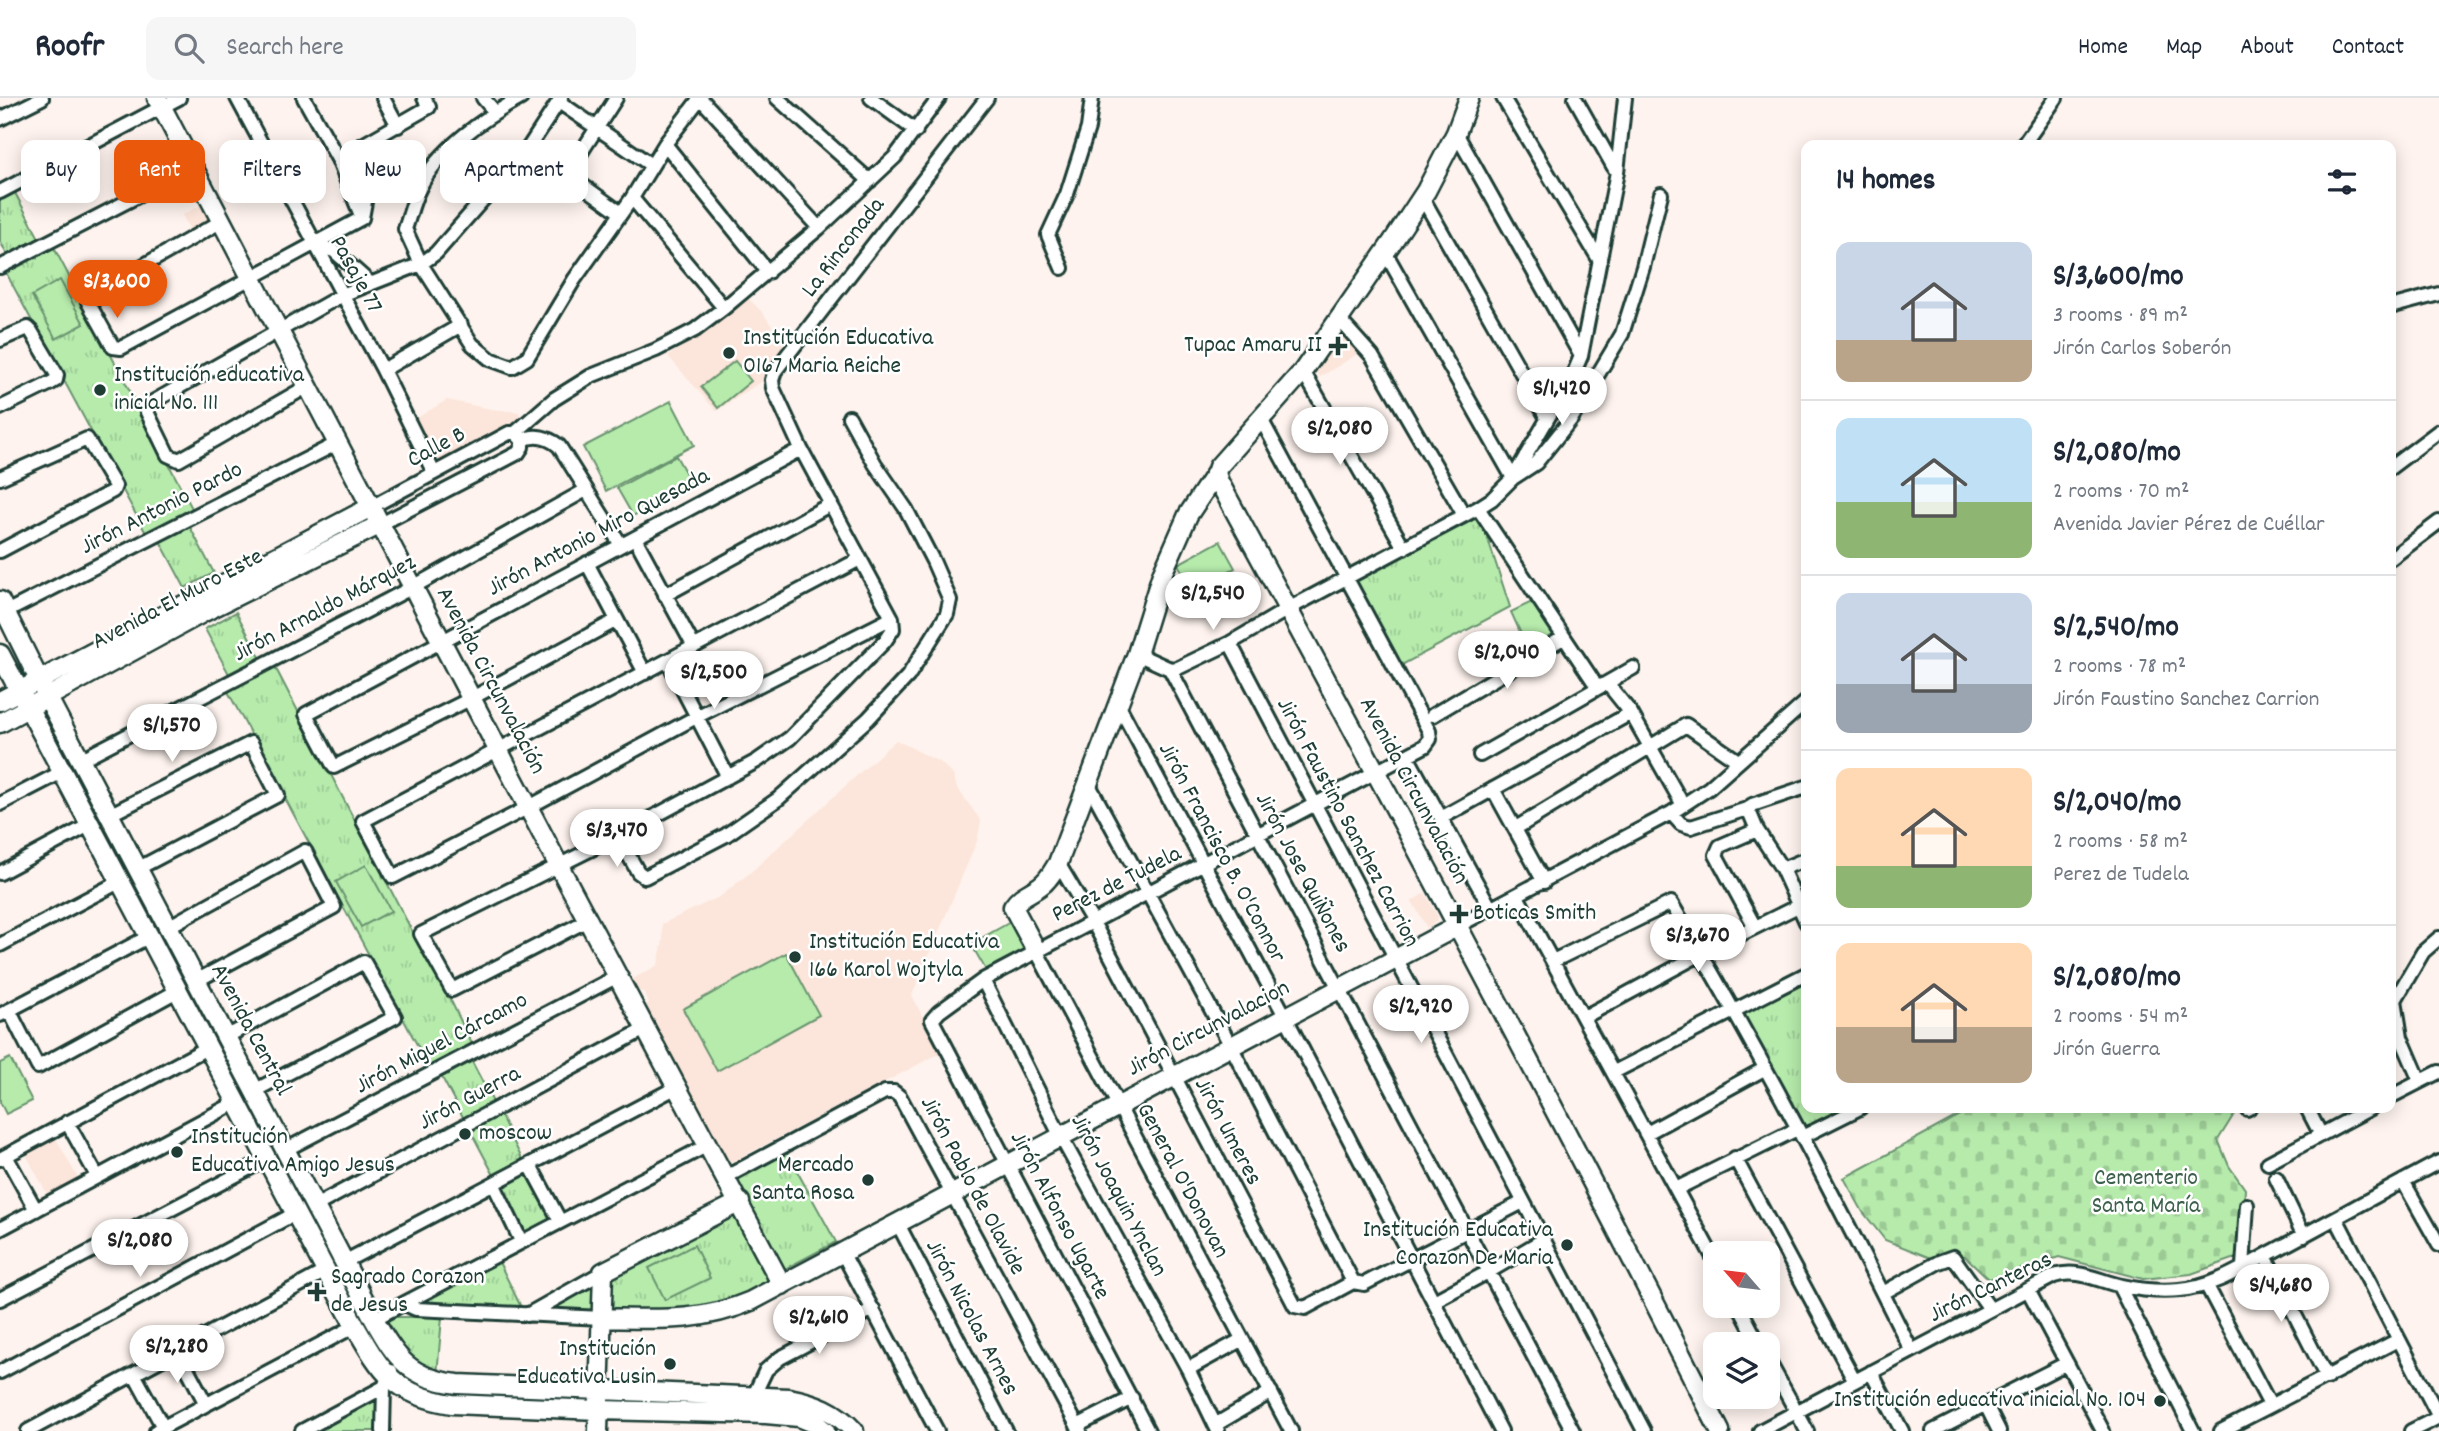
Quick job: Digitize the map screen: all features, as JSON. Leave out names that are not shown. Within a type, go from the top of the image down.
[{"type":"street","points":[[0,119],[42,98]]},
{"type":"street","points":[[0,192],[160,102],[179,98]]},
{"type":"street","name":"Pasaje 77","points":[[237,98],[383,370],[434,473]]},
{"type":"street","points":[[304,98],[338,159],[362,218]]},
{"type":"street","points":[[383,98],[398,126]]},
{"type":"street","points":[[338,159],[429,107],[424,98]]},
{"type":"street","points":[[483,98],[495,112]]},
{"type":"street","points":[[521,98],[495,112],[437,160],[419,188],[405,229],[421,264],[472,344],[490,359],[513,367],[527,358],[574,280],[632,198],[665,144],[700,98],[819,228]]},
{"type":"street","points":[[588,142],[616,98]]},
{"type":"street","points":[[777,98],[870,181]]},
{"type":"street","points":[[871,98],[916,131]]},
{"type":"street","points":[[519,437],[554,399],[591,376],[656,350],[695,330],[724,308],[819,228],[895,157],[939,98]]},
{"type":"street","name":"La Rinconada","points":[[892,618],[801,449],[773,388],[772,380],[775,372],[987,98]]},
{"type":"street","points":[[1062,268],[1048,235],[1067,194],[1088,128],[1092,98]]},
{"type":"street","points":[[1037,950],[1013,907],[1021,896],[1041,886],[1058,863],[1137,654],[1162,575],[1188,515],[1218,467],[1303,371],[1422,197],[1456,133],[1469,98]]},
{"type":"street","points":[[1503,98],[1600,261]]},
{"type":"street","points":[[1575,98],[1617,172]]},
{"type":"street","points":[[1513,478],[1573,375],[1581,356],[1617,172],[1625,98]]},
{"type":"street","points":[[2027,140],[2056,98]]},
{"type":"street","points":[[534,140],[560,100],[651,165]]},
{"type":"street","name":"Avenida Circunvalación","points":[[160,102],[180,140]]},
{"type":"street","points":[[1456,133],[1581,356]]},
{"type":"street","points":[[362,218],[377,136]]},
{"type":"street","points":[[665,144],[768,272]]},
{"type":"street","name":"Avenida Circunvalación","points":[[205,188],[559,866],[782,1285]]},
{"type":"street","points":[[588,191],[621,213]]},
{"type":"street","points":[[1137,654],[1170,669],[1178,668],[1230,643],[1288,609],[1478,508],[1492,499],[1513,478],[1536,463],[1572,418],[1622,334],[1643,267],[1661,194]]},
{"type":"street","points":[[1422,197],[1547,418]]},
{"type":"street","points":[[632,198],[724,308]]},
{"type":"street","points":[[0,267],[124,203]]},
{"type":"street","points":[[308,386],[179,460],[168,456],[146,412],[150,403],[342,295],[421,264],[436,253],[480,203]]},
{"type":"street","points":[[222,221],[88,297],[88,302],[113,347],[121,348],[362,218]]},
{"type":"street","points":[[314,244],[334,251],[370,283]]},
{"type":"street","points":[[1384,252],[1513,478]]},
{"type":"street","points":[[2396,305],[2439,294]]},
{"type":"street","points":[[1338,318],[1372,356],[1464,515]]},
{"type":"street","points":[[383,370],[461,325]]},
{"type":"street","points":[[0,340],[24,328],[31,331],[57,375],[56,380],[51,383],[0,408]]},
{"type":"street","points":[[1303,371],[1404,548]]},
{"type":"street","points":[[618,836],[638,873],[645,877],[726,835],[778,799],[868,719],[908,676],[947,614],[950,600],[933,561],[906,509],[875,464],[849,417]]},
{"type":"street","points":[[1261,419],[1347,578]]},
{"type":"street","points":[[2396,463],[2439,431]]},
{"type":"street","name":"Calle B","points":[[372,508],[509,433],[519,437],[553,441],[559,446],[621,545]]},
{"type":"street","name":"Calle B","points":[[381,524],[518,453],[522,447],[519,437]]},
{"type":"street","points":[[0,478],[83,439],[91,441],[116,486],[113,491],[0,551]]},
{"type":"street","name":"Jirón Antonio Pardo","points":[[3,606],[338,443]]},
{"type":"street","name":"Jirón Antonio Miro Quesada","points":[[472,698],[334,767],[306,714],[801,449]]},
{"type":"street","name":"Avenida Circunvalación","points":[[1216,473],[1599,1193],[1720,1431]]},
{"type":"street","name":"Jirón Arnaldo Márquez","points":[[80,760],[413,586],[586,490]]},
{"type":"street","points":[[665,595],[831,504]]},
{"type":"street","name":"Avenida El Muro Este","points":[[0,723],[48,698],[208,601],[372,508]]},
{"type":"street","points":[[1478,508],[1563,638],[1602,686],[1631,713],[1684,805]]},
{"type":"street","points":[[2396,554],[2439,522]]},
{"type":"street","name":"Avenida El Muro Este","points":[[0,701],[208,601],[381,524]]},
{"type":"street","points":[[635,538],[694,647]]},
{"type":"street","points":[[588,920],[452,990],[421,934],[618,836],[757,761],[790,738],[885,641],[893,629],[892,618],[698,716],[393,877],[363,821],[860,559]]},
{"type":"street","points":[[587,563],[645,673]]},
{"type":"street","name":"Perez de Tudela","points":[[932,1020],[983,980],[1425,746],[1430,740],[1429,731],[1347,578]]},
{"type":"street","name":"Avenida Central","points":[[3,606],[39,682],[137,869],[390,1349],[399,1359],[421,1375],[439,1382],[754,1395],[808,1401],[833,1413],[854,1431]]},
{"type":"street","points":[[472,698],[617,620]]},
{"type":"street","points":[[1433,715],[1563,638]]},
{"type":"street","name":"Jirón Faustino Sanchez Carrion","points":[[1230,643],[1644,1431]]},
{"type":"street","name":"Avenida Central","points":[[0,654],[386,1382],[433,1401],[452,1404],[783,1415],[799,1417],[825,1431]]},
{"type":"street","points":[[668,661],[728,777]]},
{"type":"street","points":[[1480,755],[1633,668]]},
{"type":"street","name":"Jirón Jose QuiÑones","points":[[1170,669],[1573,1431]]},
{"type":"street","name":"Jirón Francisco B. O'Connor","points":[[1118,704],[1285,1016],[1501,1431]]},
{"type":"street","name":"Jirón Circunvalacion","points":[[602,1318],[678,1319],[709,1316],[729,1311],[782,1285],[1671,813],[1709,788],[1801,706]]},
{"type":"street","points":[[1441,818],[1631,713]]},
{"type":"street","points":[[1516,828],[1686,726],[1738,761]]},
{"type":"street","points":[[109,815],[251,743],[278,795],[137,869]]},
{"type":"street","points":[[1406,755],[1490,909]]},
{"type":"street","points":[[0,804],[62,772]]},
{"type":"street","points":[[1088,783],[1231,1046],[1353,1282],[1364,1284],[1523,1202]]},
{"type":"street","points":[[1493,789],[1545,882]]},
{"type":"street","points":[[1671,813],[1681,824],[1691,827],[1749,809],[1752,804],[1801,789]]},
{"type":"street","points":[[1749,809],[1757,830],[1782,869],[1801,908]]},
{"type":"street","points":[[0,873],[89,825]]},
{"type":"street","points":[[1755,927],[1716,855],[1720,846],[1757,830]]},
{"type":"street","points":[[168,927],[305,851],[334,907],[196,981]]},
{"type":"street","points":[[1782,869],[1801,861]]},
{"type":"street","name":"Jirón Umeres","points":[[1058,863],[1093,922],[1295,1306],[1300,1309],[1353,1282]]},
{"type":"street","points":[[0,945],[119,882]]},
{"type":"street","points":[[1517,897],[1704,1241]]},
{"type":"street","points":[[1553,961],[1671,903],[1799,1133],[1911,1350]]},
{"type":"street","points":[[1584,1017],[1800,905]]},
{"type":"street","points":[[148,937],[4,1013],[38,1067],[177,990]]},
{"type":"street","points":[[2396,997],[2423,952],[2439,938]]},
{"type":"street","name":"General O'Donovan","points":[[1037,950],[1291,1431]]},
{"type":"street","points":[[226,1037],[364,962],[395,1017],[254,1091]]},
{"type":"street","name":"Jirón Miguel Cárcamo","points":[[285,1150],[618,976]]},
{"type":"street","points":[[1614,1072],[1801,976]]},
{"type":"street","name":"Jirón Joaquin Ynclan","points":[[983,980],[1061,1137],[1188,1368],[1217,1428]]},
{"type":"street","points":[[2396,1015],[2401,1037],[2420,1081]]},
{"type":"street","name":"Jirón Alfonso Ugarte","points":[[932,1020],[1148,1431]]},
{"type":"street","name":"Jirón Guerra","points":[[315,1206],[645,1029]]},
{"type":"street","points":[[36,1210],[3,1157],[207,1048]]},
{"type":"street","points":[[1647,1133],[1764,1069]]},
{"type":"street","points":[[2396,1094],[2439,1072]]},
{"type":"street","points":[[344,1262],[677,1087]]},
{"type":"street","name":"Jirón Pablo de Olavide","points":[[726,1177],[885,1092],[894,1092],[900,1097],[1078,1429]]},
{"type":"street","points":[[0,1229],[237,1102]]},
{"type":"street","points":[[1676,1189],[1735,1158],[1848,1113]]},
{"type":"street","points":[[2309,1113],[2320,1135]]},
{"type":"street","points":[[2268,1163],[2361,1113]]},
{"type":"street","points":[[67,1122],[97,1176]]},
{"type":"street","points":[[374,1319],[708,1145]]},
{"type":"street","points":[[0,1299],[267,1158]]},
{"type":"street","points":[[1735,1158],[1855,1381]]},
{"type":"street","name":"Jirón Canteras","points":[[1760,1431],[1911,1350],[2066,1272],[2153,1292],[2207,1286],[2439,1162]]},
{"type":"street","points":[[530,1165],[559,1221]]},
{"type":"street","points":[[2276,1178],[2304,1236]]},
{"type":"street","points":[[2403,1181],[2439,1245]]},
{"type":"street","points":[[494,1185],[521,1241]]},
{"type":"street","points":[[527,1315],[603,1272],[740,1202]]},
{"type":"street","points":[[2243,1267],[2248,1206]]},
{"type":"street","points":[[0,1372],[296,1213]]},
{"type":"street","points":[[2336,1219],[2439,1417],[2411,1431]]},
{"type":"street","name":"Jirón Nicolas Arnes","points":[[898,1224],[1006,1431]]},
{"type":"street","points":[[1434,1301],[1543,1240]]},
{"type":"street","points":[[842,1252],[937,1431]]},
{"type":"street","points":[[2265,1256],[2327,1378]]},
{"type":"street","points":[[1883,1293],[1939,1262],[1954,1257],[1990,1309]]},
{"type":"street","points":[[28,1431],[326,1271]]},
{"type":"street","points":[[598,1431],[603,1272]]},
{"type":"street","points":[[2119,1286],[2193,1431]]},
{"type":"street","points":[[2207,1286],[2270,1405]]},
{"type":"street","points":[[2028,1290],[2103,1431]]},
{"type":"street","points":[[405,1304],[416,1309],[602,1318]]},
{"type":"street","points":[[754,1395],[766,1370],[780,1359],[873,1309]]},
{"type":"street","points":[[134,1374],[159,1429],[355,1326]]},
{"type":"street","points":[[1188,1368],[1241,1340]]},
{"type":"street","points":[[2221,1431],[2398,1340]]},
{"type":"street","points":[[178,1352],[206,1404]]},
{"type":"street","points":[[383,1431],[386,1382],[399,1359]]},
{"type":"street","points":[[1933,1431],[2067,1363]]},
{"type":"street","points":[[1871,1372],[1902,1431]]},
{"type":"street","points":[[1780,1381],[1807,1431]]},
{"type":"street","points":[[302,1431],[386,1382]]},
{"type":"street","points":[[1217,1428],[1271,1392]]},
{"type":"street","points":[[1078,1429],[1132,1398]]},
{"type":"street","points":[[1986,1405],[1999,1431]]},
{"type":"shaded area","points":[[201,205],[209,220],[190,230],[182,215]]},
{"type":"shaded area","name":"Institución Educativa 0167 Maria Reiche","points":[[744,294],[763,313],[788,351],[767,378],[716,411],[668,356],[689,343],[713,317]]},
{"type":"shaded area","name":"Tupac Amaru II","points":[[1335,328],[1350,339],[1359,353],[1320,377],[1309,362]]},
{"type":"shaded area","points":[[447,400],[519,412],[522,421],[433,464],[412,421]]},
{"type":"shaded area","name":"Institución Educativa 166 Karol Wojtyla","points":[[896,740],[941,763],[953,775],[957,788],[981,821],[977,841],[912,995],[940,1053],[730,1163],[644,1006],[649,1003],[644,992],[636,990],[631,980],[658,965],[663,941],[662,924],[721,896]]},
{"type":"shaded area","points":[[1425,893],[1438,917],[1437,921],[1427,928],[1412,901]]},
{"type":"shaded area","points":[[55,1137],[79,1180],[49,1197],[25,1153]]},
{"type":"green space","points":[[14,191],[40,240],[8,257],[0,241],[0,198]]},
{"type":"green space","points":[[52,244],[194,512],[148,537],[4,269]]},
{"type":"green space","points":[[60,280],[84,324],[56,339],[32,296]]},
{"type":"green space","points":[[735,361],[751,381],[718,408],[701,387]]},
{"type":"green space","points":[[671,401],[694,445],[606,491],[583,447]]},
{"type":"green space","points":[[676,456],[692,484],[633,516],[617,488]]},
{"type":"green space","points":[[1477,518],[1483,524],[1510,607],[1400,666],[1355,580]]},
{"type":"green space","points":[[189,525],[214,573],[185,588],[160,541]]},
{"type":"green space","points":[[1220,541],[1235,568],[1192,591],[1178,564]]},
{"type":"green space","points":[[1536,600],[1556,640],[1530,654],[1511,612]]},
{"type":"green space","points":[[236,612],[261,659],[230,676],[205,629]]},
{"type":"green space","points":[[273,663],[412,931],[418,933],[472,1044],[429,1067],[226,688]]},
{"type":"green space","points":[[51,722],[388,1355],[384,1359],[379,1357],[44,726]]},
{"type":"green space","points":[[366,865],[391,911],[361,927],[336,882]]},
{"type":"green space","points":[[1014,920],[1030,947],[987,972],[971,944]]},
{"type":"green space","points":[[786,953],[819,1015],[717,1071],[683,1009]]},
{"type":"green space","points":[[1801,982],[1801,1113],[1835,1113],[1803,1130],[1741,1012]]},
{"type":"green space","points":[[469,1056],[494,1104],[464,1119],[439,1072]]},
{"type":"green space","points":[[10,1058],[32,1101],[6,1114],[0,1102],[0,1063]]},
{"type":"green space","name":"Cementerio Santa María","points":[[1963,1113],[2235,1113],[2218,1140],[2229,1166],[2245,1189],[2241,1248],[2236,1258],[2191,1274],[2143,1279],[2059,1257],[1989,1279],[1965,1256],[1928,1257],[1885,1240],[1863,1212],[1844,1178]]},
{"type":"green space","points":[[500,1114],[524,1163],[496,1179],[470,1130]]},
{"type":"green space","points":[[786,1151],[836,1242],[783,1270],[735,1179]]},
{"type":"green space","points":[[530,1169],[555,1217],[524,1234],[499,1187]]},
{"type":"green space","points":[[735,1207],[774,1280],[728,1302],[699,1311],[605,1312],[607,1275]]},
{"type":"green space","points":[[694,1245],[710,1278],[665,1300],[649,1268]]},
{"type":"green space","points":[[498,1260],[522,1309],[420,1304],[420,1301]]},
{"type":"green space","points":[[595,1286],[594,1311],[548,1309]]},
{"type":"green space","points":[[389,1317],[442,1317],[437,1375],[408,1352],[387,1320]]},
{"type":"green space","points":[[407,1372],[581,1394],[581,1405],[446,1400],[400,1383]]},
{"type":"green space","points":[[381,1395],[381,1431],[311,1431]]},
{"type":"place","name":"Tupac Amaru II","points":[[1338,346]]},
{"type":"place","name":"Institución Educativa 0167 Maria Reiche","points":[[729,353]]},
{"type":"place","name":"Institución educativa inicial No. 111","points":[[100,390]]},
{"type":"place","name":"Boticas Smith","points":[[1459,914]]},
{"type":"place","name":"Institución Educativa 166 Karol Wojtyla","points":[[795,957]]},
{"type":"place","name":"moscow","points":[[465,1134]]},
{"type":"place","name":"Institución Educativa Amigo Jesus","points":[[177,1152]]},
{"type":"place","name":"Mercado Santa Rosa","points":[[868,1180]]},
{"type":"place","name":"Institución Educativa Corazon De Maria","points":[[1567,1245]]},
{"type":"place","name":"Sagrado Corazon de Jesus","points":[[317,1292]]},
{"type":"place","name":"Institución Educativa Lusin","points":[[670,1364]]},
{"type":"place","name":"Institución educativa inicial No. 104","points":[[2160,1401]]}]
